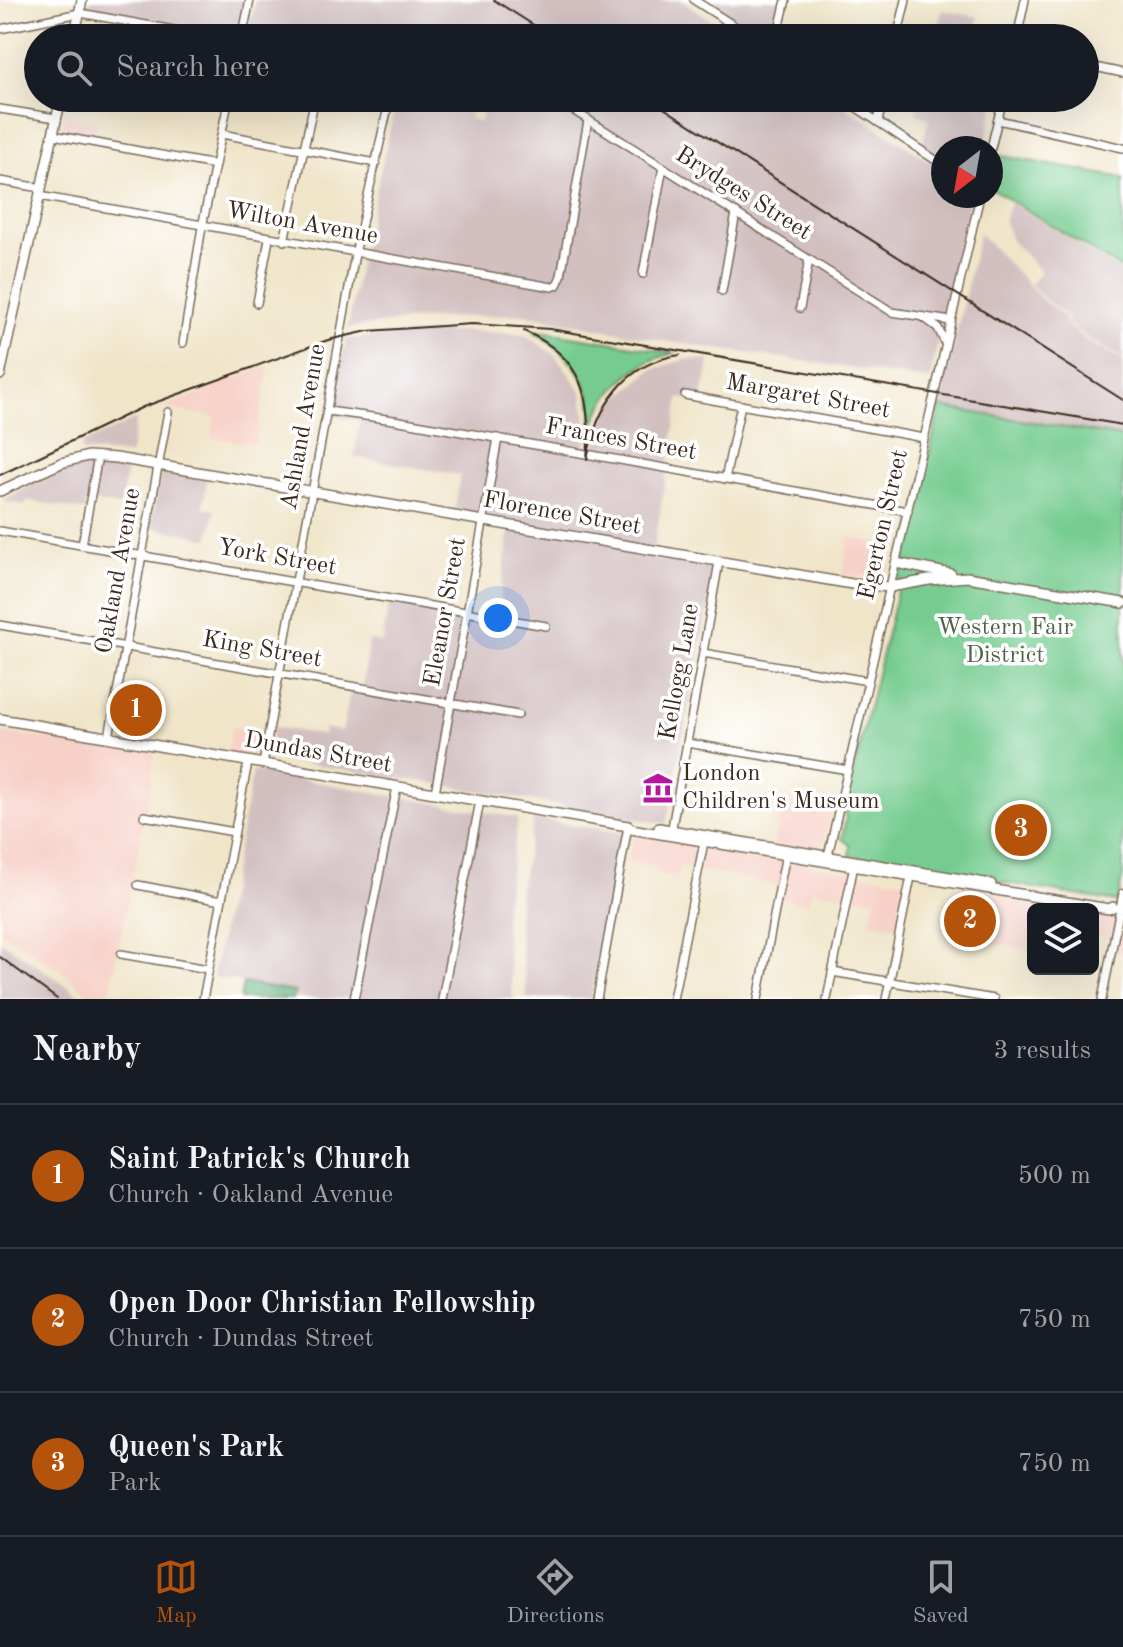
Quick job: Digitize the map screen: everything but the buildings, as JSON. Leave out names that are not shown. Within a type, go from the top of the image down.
[{"type":"main road","points":[[77,24],[82,0]]},
{"type":"main road","points":[[0,375],[5,330],[58,112]]},
{"type":"main road","name":"Florence Street","points":[[2,489],[61,463],[98,456],[852,584],[890,587],[967,577],[1123,603]]},
{"type":"main road","points":[[896,563],[967,577]]},
{"type":"main road","name":"Dundas Street","points":[[0,719],[628,826],[722,838],[911,874],[1110,904],[1118,908]]},
{"type":"main road","name":"Dundas Street","points":[[671,832],[704,842],[827,858]]},
{"type":"main road","points":[[704,842],[722,838]]},
{"type":"street","points":[[245,24],[250,0]]},
{"type":"street","points":[[694,0],[731,24]]},
{"type":"street","points":[[780,24],[786,0]]},
{"type":"street","points":[[900,24],[906,0]]},
{"type":"street","points":[[1020,24],[1025,0]]},
{"type":"street","points":[[25,24],[80,13],[141,24]]},
{"type":"street","points":[[0,29],[24,24]]},
{"type":"street","points":[[1099,68],[1123,73]]},
{"type":"street","points":[[0,109],[56,118]]},
{"type":"street","points":[[183,343],[202,227],[226,112]]},
{"type":"street","points":[[284,241],[312,112]]},
{"type":"street","name":"Ashland Avenue","points":[[263,764],[355,254],[387,112]]},
{"type":"street","name":"Brydges Street","points":[[576,112],[892,312],[951,321]]},
{"type":"street","points":[[863,112],[931,157]]},
{"type":"street","points":[[878,122],[880,112]]},
{"type":"street","points":[[994,136],[1000,112]]},
{"type":"street","name":"Wilton Avenue","points":[[0,181],[202,227],[552,287],[557,285],[588,120]]},
{"type":"street","points":[[998,120],[1123,148]]},
{"type":"street","points":[[222,134],[376,163]]},
{"type":"street","points":[[53,135],[215,165]]},
{"type":"street","points":[[643,274],[663,167]]},
{"type":"street","name":"Egerton Street","points":[[827,858],[977,208]]},
{"type":"street","points":[[722,291],[736,213]]},
{"type":"street","points":[[257,303],[269,239]]},
{"type":"street","points":[[800,308],[809,260]]},
{"type":"street","points":[[920,315],[938,328],[945,345]]},
{"type":"street","name":"Margaret Street","points":[[685,395],[924,438]]},
{"type":"street","points":[[725,479],[741,405]]},
{"type":"street","name":"Frances Street","points":[[328,411],[908,511]]},
{"type":"street","name":"Oakland Avenue","points":[[109,737],[168,412]]},
{"type":"street","name":"Eleanor Street","points":[[435,793],[498,438]]},
{"type":"street","points":[[82,545],[98,456]]},
{"type":"street","name":"York Street","points":[[0,531],[546,626]]},
{"type":"street","name":"Kellogg Lane","points":[[671,832],[719,562]]},
{"type":"street","name":"King Street","points":[[0,625],[518,715]]},
{"type":"street","points":[[703,653],[868,681]]},
{"type":"street","points":[[687,743],[848,770]]},
{"type":"street","points":[[203,999],[248,762]]},
{"type":"street","points":[[354,999],[397,787]]},
{"type":"street","points":[[442,999],[480,801]]},
{"type":"street","points":[[144,816],[234,832]]},
{"type":"street","points":[[597,999],[628,826]]},
{"type":"street","points":[[673,999],[704,842]]},
{"type":"street","points":[[758,999],[786,854]]},
{"type":"street","points":[[827,999],[853,870]]},
{"type":"street","points":[[886,999],[911,874]]},
{"type":"street","points":[[138,885],[221,901]]},
{"type":"street","points":[[1102,999],[1123,893]]},
{"type":"street","points":[[121,954],[208,969]]},
{"type":"street","points":[[832,972],[994,999]]},
{"type":"shaded area","points":[[91,0],[248,0],[243,24],[176,24],[91,6]]},
{"type":"shaded area","points":[[256,0],[680,0],[717,24],[512,24],[250,24]]},
{"type":"shaded area","points":[[702,0],[779,0],[775,24],[737,24]]},
{"type":"shaded area","points":[[942,10],[978,17],[977,24],[939,24]]},
{"type":"shaded area","points":[[394,112],[470,112],[469,119],[480,122],[482,112],[853,112],[931,162],[931,208],[968,208],[930,380],[671,342],[523,314],[419,319],[348,328]]},
{"type":"shaded area","points":[[916,112],[993,112],[987,136],[931,136],[931,151],[922,146],[929,118]]},
{"type":"shaded area","points":[[64,116],[98,123],[95,138],[62,132]]},
{"type":"shaded area","points":[[1010,202],[1123,273],[1123,358],[1093,342],[1066,322],[1068,317],[1030,284],[1041,272],[1011,240],[1004,221]]},
{"type":"shaded area","points":[[979,233],[1045,302],[1066,318],[1064,322],[1090,343],[1123,360],[1123,437],[940,407]]},
{"type":"shaded area","points":[[462,331],[524,334],[556,356],[582,392],[586,446],[593,448],[609,406],[651,370],[687,359],[710,360],[701,401],[679,398],[652,559],[715,569],[666,824],[269,758],[273,727],[323,735],[324,728],[342,731],[350,692],[362,693],[369,641],[382,643],[389,604],[497,622],[511,520],[455,510],[460,475],[354,457],[360,421],[330,415],[346,339]]},
{"type":"shaded area","points":[[269,365],[255,444],[212,438],[215,417],[163,408]]},
{"type":"shaded area","points":[[136,419],[130,455],[81,451],[82,444]]},
{"type":"shaded area","points":[[85,463],[127,467],[120,506],[86,500],[85,511],[27,500],[25,505],[1,501],[34,484]]},
{"type":"shaded area","points":[[162,472],[207,479],[203,507],[215,510],[209,539],[150,527]]},
{"type":"shaded area","points":[[849,537],[895,546],[886,577],[842,576]]},
{"type":"shaded area","points":[[232,727],[264,733],[259,757],[227,753]]},
{"type":"shaded area","points":[[0,732],[154,753],[151,785],[108,999],[93,999],[61,970],[0,931]]},
{"type":"shaded area","points":[[253,771],[518,818],[504,915],[513,999],[293,999],[294,991],[213,977]]},
{"type":"shaded area","points":[[793,804],[830,813],[822,851],[774,845],[781,806],[791,808]]},
{"type":"shaded area","points":[[534,819],[624,833],[591,999],[527,999],[518,921],[520,889]]},
{"type":"shaded area","points":[[634,835],[904,881],[897,927],[869,922],[876,899],[811,890],[808,904],[781,898],[778,885],[679,866],[677,877],[656,873],[656,867],[628,861]]},
{"type":"shaded area","points":[[992,894],[1042,903],[1027,903],[1027,950],[992,944],[998,916],[989,914]]},
{"type":"shaded area","points":[[1099,913],[1123,917],[1123,953],[1115,952],[1111,939],[1099,937]]},
{"type":"shaded area","points":[[0,941],[69,987],[83,999],[0,999]]},
{"type":"green space","points":[[1003,156],[1123,178],[1123,270],[1003,195]]},
{"type":"green space","points":[[533,331],[676,353],[648,362],[624,379],[598,413],[592,427],[590,396],[577,370],[546,339]]},
{"type":"green space","name":"Western Fair District","points":[[940,407],[1123,437],[1123,877],[1117,902],[930,870],[930,867],[850,856],[850,845],[842,839],[846,818],[844,811],[900,579],[897,574],[903,568]]},
{"type":"green space","points":[[243,983],[295,992],[293,999],[240,999]]},
{"type":"railway","points":[[494,0],[532,24]]},
{"type":"railway","points":[[670,112],[1123,400]]},
{"type":"railway","points":[[0,475],[143,407],[328,340],[368,331],[472,324],[550,329],[1123,425]]},
{"type":"railway","points":[[524,331],[560,354],[580,382],[588,417],[587,459],[598,422],[616,390],[644,367],[680,355]]},
{"type":"railway","points":[[0,957],[57,999]]},
{"type":"place","name":"Saint Patrick's Church","points":[[136,710]]},
{"type":"place","name":"London Children's Museum","points":[[658,788]]},
{"type":"place","name":"Queen's Park","points":[[1021,830]]},
{"type":"place","name":"Open Door Christian Fellowship","points":[[970,921]]}]
